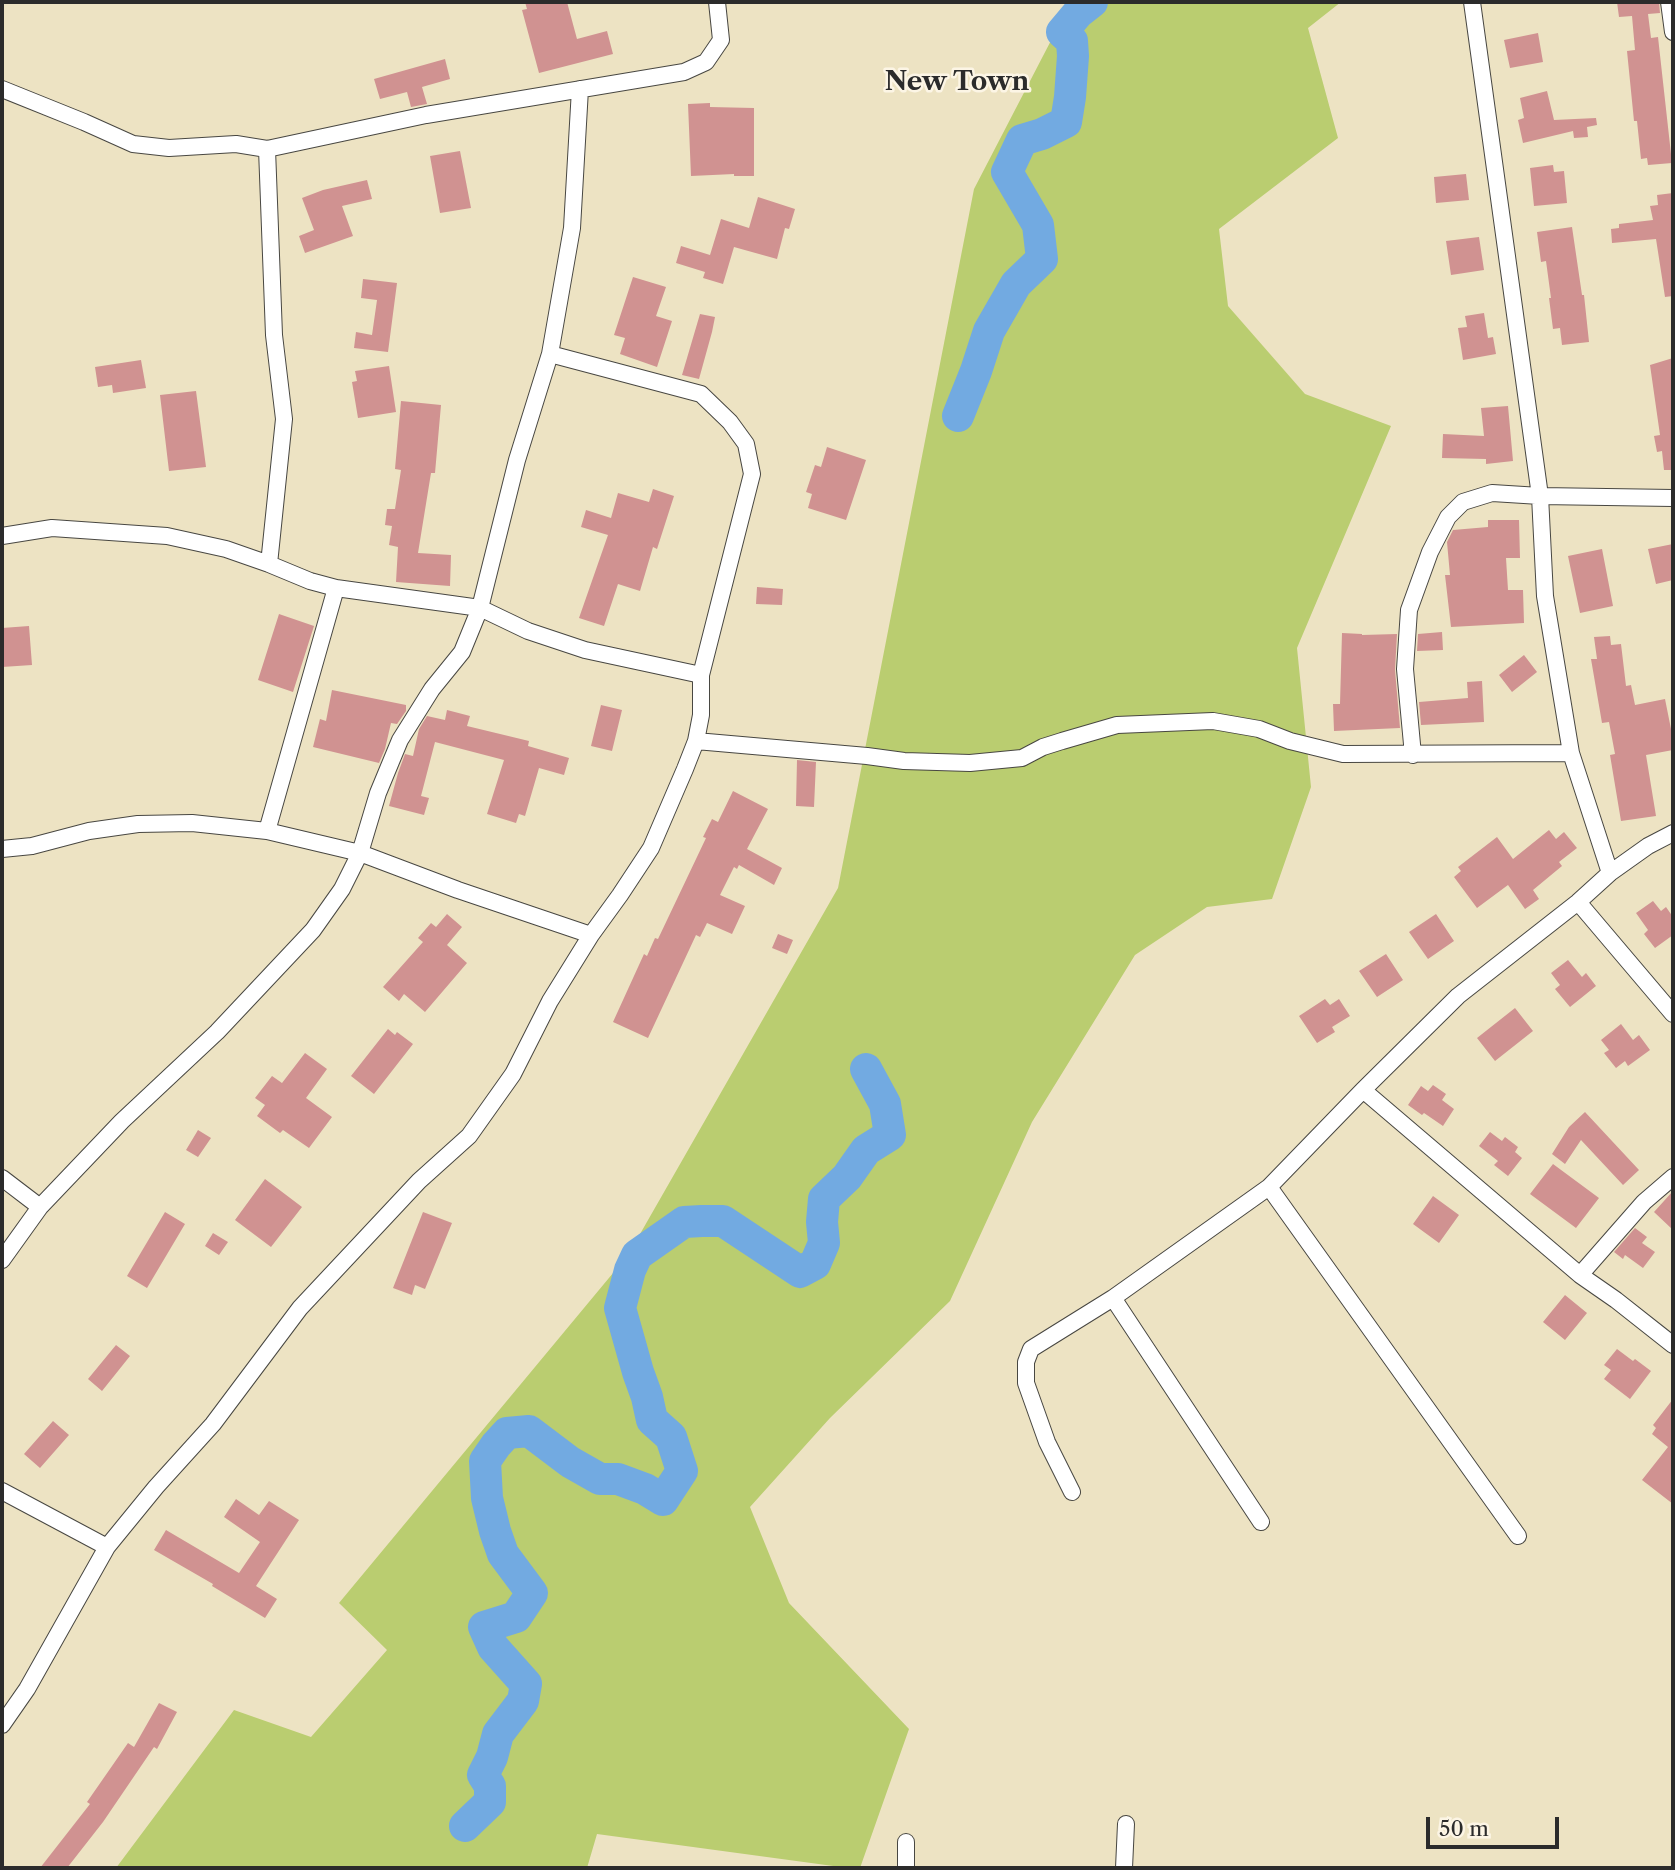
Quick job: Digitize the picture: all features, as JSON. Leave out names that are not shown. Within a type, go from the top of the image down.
[{"type":"street","points":[[2,89],[133,144],[169,148],[236,145],[267,149],[426,115],[684,72],[706,62],[721,40],[717,2]]},
{"type":"street","points":[[1472,2],[1540,496],[1545,596],[1571,753],[1610,873]]},
{"type":"street","points":[[1669,2],[1673,32]]},
{"type":"street","points":[[2,1260],[40,1207],[122,1121],[217,1032],[313,930],[342,889],[360,852],[378,793],[400,740],[432,690],[463,652],[480,608],[517,460],[550,354],[572,228],[580,89]]},
{"type":"street","points":[[267,149],[274,335],[284,419],[269,564]]},
{"type":"street","points":[[2,1725],[27,1689],[107,1547],[213,1424],[300,1308],[419,1181],[469,1136],[513,1074],[550,1001],[591,935],[651,848],[696,741],[701,715],[701,675],[752,474],[746,444],[730,422],[701,394],[550,354]]},
{"type":"street","points":[[1413,755],[1405,669],[1409,610],[1430,552],[1448,517],[1463,502],[1492,493],[1673,498]]},
{"type":"street","points":[[2,536],[52,528],[167,536],[226,548],[310,581],[336,588],[480,608],[528,631],[585,650],[701,675]]},
{"type":"street","points":[[267,831],[336,588]]},
{"type":"street","points":[[696,741],[904,761],[970,763],[1022,758],[1043,747],[1117,725],[1213,721],[1259,729],[1290,741],[1343,754],[1571,753]]},
{"type":"street","points":[[2,849],[32,846],[89,831],[138,824],[192,823],[267,831],[360,852],[458,890],[591,935]]},
{"type":"street","points":[[1072,1492],[1047,1442],[1026,1383],[1026,1362],[1031,1349],[1113,1298],[1269,1187],[1458,996],[1578,902],[1610,873],[1648,846],[1673,833]]},
{"type":"street","points":[[1578,902],[1673,1014]]},
{"type":"street","points":[[1363,1090],[1580,1275],[1673,1345]]},
{"type":"street","points":[[1580,1275],[1644,1202],[1673,1177]]},
{"type":"street","points":[[2,1178],[40,1207]]},
{"type":"street","points":[[1269,1187],[1518,1536]]},
{"type":"street","points":[[1113,1298],[1261,1522]]},
{"type":"street","points":[[3,1493],[107,1547]]},
{"type":"street","points":[[1124,1868],[1126,1824]]},
{"type":"street","points":[[906,1842],[906,1868]]},
{"type":"green space","points":[[1071,2],[1341,2],[1308,28],[1338,138],[1219,229],[1228,306],[1305,394],[1391,426],[1297,648],[1311,787],[1272,899],[1207,907],[1135,955],[1032,1122],[950,1301],[830,1418],[750,1507],[789,1603],[909,1729],[860,1868],[597,1834],[587,1868],[116,1868],[234,1710],[311,1737],[387,1650],[339,1603],[628,1255],[838,888],[974,189]]},
{"type":"building","points":[[525,2],[567,2],[577,39],[607,31],[613,54],[539,73],[522,10],[527,9]]},
{"type":"building","points":[[1617,2],[1659,2],[1660,13],[1648,14],[1651,38],[1658,37],[1672,163],[1648,165],[1647,158],[1641,159],[1627,51],[1635,50],[1632,16],[1619,17]]},
{"type":"building","points":[[1538,33],[1543,62],[1510,68],[1504,40]]},
{"type":"building","points":[[445,59],[450,79],[422,87],[427,104],[411,107],[407,92],[380,99],[374,79]]},
{"type":"building","points":[[1547,91],[1554,120],[1596,118],[1597,125],[1587,127],[1588,137],[1574,138],[1573,131],[1523,143],[1518,120],[1524,118],[1520,98]]},
{"type":"building","points":[[710,103],[710,107],[754,108],[754,176],[691,176],[688,104]]},
{"type":"building","points":[[460,151],[471,208],[440,213],[430,156]]},
{"type":"building","points":[[1553,165],[1554,172],[1564,171],[1567,203],[1534,206],[1530,168]]},
{"type":"building","points":[[1466,174],[1469,200],[1436,203],[1434,177]]},
{"type":"building","points":[[367,180],[372,199],[342,206],[353,236],[305,253],[299,236],[314,230],[302,198],[323,190]]},
{"type":"building","points":[[1673,193],[1673,296],[1665,297],[1656,239],[1612,243],[1611,229],[1619,228],[1619,224],[1653,220],[1650,206],[1658,205],[1657,195]]},
{"type":"building","points":[[758,197],[795,209],[789,229],[785,228],[777,259],[734,247],[723,284],[703,278],[705,272],[676,263],[681,246],[710,255],[721,219],[749,228]]},
{"type":"building","points":[[1572,227],[1589,342],[1562,345],[1560,328],[1553,329],[1546,261],[1541,262],[1537,232]]},
{"type":"building","points":[[1479,237],[1484,270],[1451,275],[1446,241]]},
{"type":"building","points":[[633,277],[666,287],[656,316],[672,321],[657,367],[620,354],[625,338],[614,335]]},
{"type":"building","points":[[363,279],[397,283],[388,352],[354,348],[356,332],[372,335],[377,300],[361,298]]},
{"type":"building","points":[[1484,313],[1488,338],[1493,337],[1496,354],[1463,360],[1458,328],[1467,327],[1465,316]]},
{"type":"building","points":[[700,314],[715,317],[699,379],[682,375]]},
{"type":"building","points":[[1673,358],[1673,470],[1664,470],[1662,451],[1657,452],[1654,436],[1660,435],[1650,365]]},
{"type":"building","points":[[141,360],[146,388],[113,393],[112,385],[98,387],[95,367]]},
{"type":"building","points":[[389,366],[396,412],[358,418],[352,382],[357,381],[355,371]]},
{"type":"building","points":[[196,391],[206,467],[169,471],[160,395]]},
{"type":"building","points":[[401,401],[441,405],[435,473],[431,473],[418,553],[451,555],[450,586],[396,582],[398,547],[389,545],[392,526],[385,525],[387,509],[395,509],[401,470],[395,469]]},
{"type":"building","points":[[1508,406],[1513,461],[1486,464],[1486,459],[1442,458],[1443,434],[1484,436],[1481,408]]},
{"type":"building","points":[[827,447],[866,460],[846,520],[808,508],[812,494],[806,492],[815,465],[821,467]]},
{"type":"building","points":[[653,489],[674,496],[657,549],[653,547],[640,591],[618,584],[604,626],[579,618],[608,535],[581,527],[586,510],[611,518],[618,493],[649,502]]},
{"type":"building","points":[[1488,520],[1519,520],[1520,558],[1506,558],[1508,590],[1523,590],[1524,623],[1451,627],[1445,575],[1450,575],[1447,542],[1453,530],[1488,527]]},
{"type":"building","points":[[1673,544],[1673,580],[1656,584],[1648,549]]},
{"type":"building","points":[[1602,549],[1613,606],[1580,613],[1568,556]]},
{"type":"building","points":[[757,587],[783,589],[782,605],[756,604]]},
{"type":"building","points":[[279,614],[314,626],[293,692],[258,680]]},
{"type":"building","points":[[29,626],[32,665],[2,667],[2,628]]},
{"type":"building","points":[[1442,632],[1443,650],[1417,651],[1418,634]]},
{"type":"building","points":[[1342,633],[1397,634],[1395,670],[1400,728],[1334,731],[1333,704],[1340,704]]},
{"type":"building","points":[[1610,636],[1611,645],[1621,644],[1626,686],[1631,685],[1635,705],[1665,699],[1673,750],[1646,755],[1656,816],[1621,821],[1610,755],[1615,754],[1609,722],[1602,723],[1591,659],[1597,659],[1594,637]]},
{"type":"building","points":[[1524,655],[1537,672],[1512,692],[1499,675]]},
{"type":"building","points":[[1482,681],[1484,722],[1421,725],[1419,702],[1468,698],[1467,682]]},
{"type":"building","points":[[332,690],[406,705],[406,711],[397,724],[391,723],[379,763],[313,747],[320,719],[326,721]]},
{"type":"building","points":[[601,705],[622,710],[612,751],[591,746]]},
{"type":"building","points":[[447,710],[470,716],[467,726],[529,741],[528,746],[569,758],[564,775],[539,768],[525,816],[519,814],[516,823],[487,814],[504,760],[435,742],[421,796],[429,798],[424,815],[389,806],[405,754],[413,756],[419,729],[427,716],[445,720]]},
{"type":"building","points":[[797,760],[816,762],[814,807],[796,806]]},
{"type":"building","points":[[733,791],[768,809],[747,849],[782,868],[774,885],[739,865],[737,869],[734,867],[720,895],[745,906],[732,934],[707,923],[700,937],[696,935],[648,1038],[613,1022],[644,954],[647,956],[655,938],[658,939],[706,838],[703,837],[712,819],[718,822]]},
{"type":"building","points":[[1549,830],[1556,839],[1564,832],[1577,848],[1559,862],[1562,866],[1533,890],[1539,899],[1525,909],[1508,885],[1477,908],[1454,877],[1461,871],[1458,867],[1497,837],[1513,859]]},
{"type":"building","points":[[1653,901],[1661,911],[1666,907],[1673,917],[1673,935],[1655,948],[1644,934],[1648,930],[1636,913]]},
{"type":"building","points":[[447,914],[462,927],[447,945],[467,963],[425,1012],[404,994],[399,1001],[383,987],[423,942],[418,938],[431,923],[436,927]]},
{"type":"building","points":[[1436,914],[1454,941],[1428,959],[1409,932]]},
{"type":"building","points":[[778,934],[793,940],[787,954],[772,948]]},
{"type":"building","points":[[1386,954],[1403,980],[1377,997],[1359,971]]},
{"type":"building","points":[[1568,960],[1582,977],[1586,973],[1596,986],[1570,1007],[1555,989],[1560,985],[1551,973]]},
{"type":"building","points":[[1325,999],[1330,1005],[1339,999],[1350,1016],[1332,1027],[1335,1032],[1317,1043],[1299,1016]]},
{"type":"building","points":[[1515,1008],[1533,1031],[1495,1061],[1477,1038]]},
{"type":"building","points":[[1621,1024],[1633,1040],[1639,1035],[1650,1050],[1628,1066],[1625,1061],[1616,1068],[1604,1053],[1609,1050],[1601,1040]]},
{"type":"building","points":[[388,1029],[413,1044],[374,1094],[351,1076]]},
{"type":"building","points":[[305,1053],[327,1069],[306,1098],[332,1117],[309,1148],[283,1130],[280,1133],[257,1116],[265,1105],[255,1098],[272,1076],[282,1083]]},
{"type":"building","points":[[1433,1085],[1446,1094],[1442,1100],[1454,1109],[1443,1126],[1408,1105],[1421,1086],[1428,1091]]},
{"type":"building","points":[[1585,1112],[1639,1170],[1623,1185],[1581,1140],[1565,1164],[1552,1154],[1569,1127]]},
{"type":"building","points":[[198,1130],[211,1138],[198,1157],[186,1150]]},
{"type":"building","points":[[1490,1132],[1502,1141],[1505,1137],[1518,1147],[1515,1152],[1522,1158],[1508,1176],[1494,1165],[1498,1161],[1479,1146]]},
{"type":"building","points":[[1553,1164],[1599,1198],[1576,1228],[1530,1194]]},
{"type":"building","points":[[265,1179],[302,1207],[271,1247],[235,1220]]},
{"type":"building","points":[[1673,1191],[1673,1230],[1654,1212]]},
{"type":"building","points":[[1433,1196],[1459,1215],[1439,1243],[1413,1224]]},
{"type":"building","points":[[165,1212],[185,1224],[147,1288],[127,1276]]},
{"type":"building","points":[[423,1212],[452,1223],[425,1289],[415,1285],[412,1295],[393,1288]]},
{"type":"building","points":[[1635,1228],[1647,1237],[1642,1243],[1655,1252],[1643,1268],[1625,1255],[1623,1259],[1614,1252]]},
{"type":"building","points":[[213,1233],[228,1242],[219,1255],[205,1246]]},
{"type":"building","points":[[1565,1295],[1587,1313],[1565,1340],[1543,1322]]},
{"type":"building","points":[[116,1345],[130,1356],[102,1391],[88,1379]]},
{"type":"building","points":[[1617,1349],[1651,1371],[1630,1399],[1604,1379],[1611,1370],[1604,1365]]},
{"type":"building","points":[[1673,1399],[1673,1504],[1642,1480],[1668,1447],[1652,1434],[1656,1428],[1653,1425]]},
{"type":"building","points":[[53,1421],[69,1435],[40,1468],[24,1454]]},
{"type":"building","points":[[236,1499],[259,1515],[269,1501],[299,1520],[256,1586],[277,1599],[265,1618],[154,1550],[166,1530],[239,1573],[260,1542],[224,1517]]},
{"type":"building","points":[[159,1703],[177,1712],[157,1749],[154,1747],[103,1822],[67,1868],[40,1868],[90,1804],[87,1802],[128,1743],[134,1747]]},
{"type":"waterway","points":[[958,416],[989,331],[1016,284],[1042,259],[1038,225],[1007,172],[1022,140],[1066,122],[1073,56],[1072,41],[1062,32],[1078,13],[1092,2]]},
{"type":"waterway","points":[[465,1826],[490,1802],[490,1786],[483,1775],[492,1757],[498,1734],[523,1701],[526,1684],[493,1647],[484,1627],[516,1617],[532,1593],[503,1554],[487,1498],[485,1461],[507,1433],[529,1431],[570,1462],[600,1479],[618,1479],[645,1489],[663,1500],[682,1471],[671,1437],[652,1420],[620,1308],[637,1255],[684,1222],[723,1221],[800,1272],[815,1264],[824,1243],[824,1199],[847,1177],[866,1150],[890,1135],[885,1104],[866,1069]]},
{"type":"district","name":"New Town","points":[[957,82]]}]
